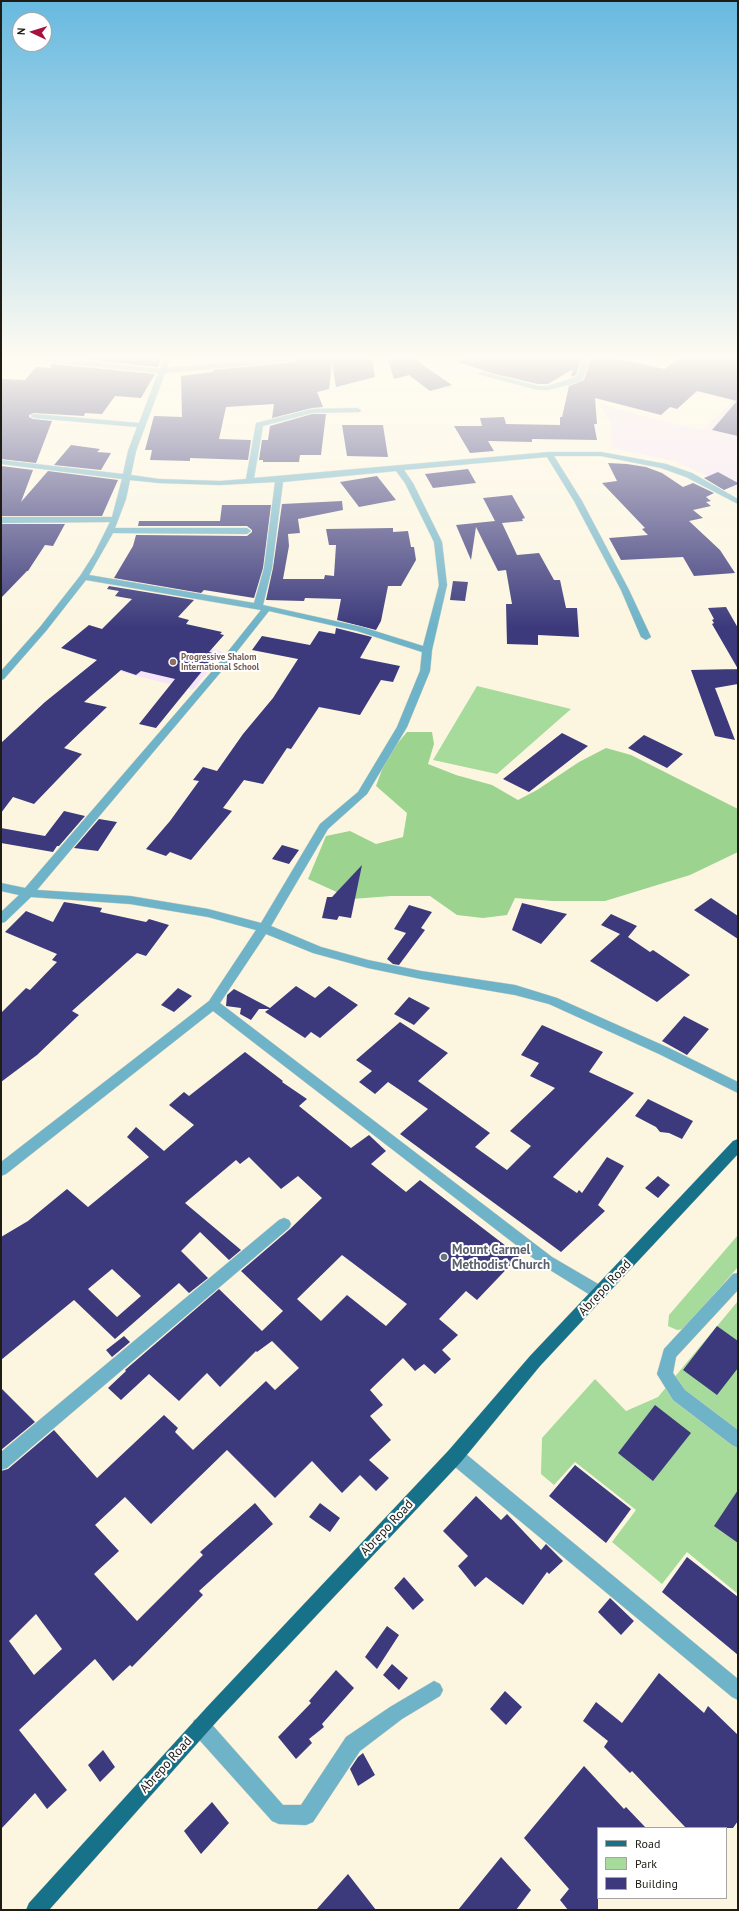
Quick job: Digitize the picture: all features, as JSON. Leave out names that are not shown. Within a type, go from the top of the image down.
[{"type":"main road","name":"Abrepo Road","points":[[36,1910],[201,1727],[455,1456],[535,1361],[738,1145]]},
{"type":"street","points":[[1,677],[43,629],[84,577],[115,519],[133,448]]},
{"type":"street","points":[[250,481],[255,448]]},
{"type":"street","points":[[1,462],[184,483],[279,479],[549,454],[600,454],[663,466],[689,475],[738,502]]},
{"type":"street","points":[[549,454],[585,515],[624,590],[646,637]]},
{"type":"street","points":[[1,1170],[213,1004],[264,928],[324,827],[362,794],[402,727],[425,671],[427,650],[443,585],[438,542],[409,483],[399,469]]},
{"type":"street","points":[[1,918],[28,894],[217,671],[263,608],[279,479]]},
{"type":"street","points":[[1,520],[115,519]]},
{"type":"street","points":[[110,530],[247,531]]},
{"type":"street","points":[[84,577],[263,608],[358,629],[427,650]]},
{"type":"street","points":[[1,887],[28,894],[130,900],[208,913],[264,928],[318,950],[368,964],[421,975],[515,990],[553,1001],[664,1051],[738,1088]]},
{"type":"street","points":[[213,1004],[547,1260],[600,1293]]},
{"type":"street","points":[[1,1462],[176,1313],[284,1224]]},
{"type":"street","points":[[738,1279],[702,1320],[669,1354],[665,1374],[679,1395],[738,1440]]},
{"type":"street","points":[[455,1456],[738,1691]]},
{"type":"street","points":[[201,1727],[279,1814],[306,1816],[353,1744],[396,1713],[434,1690]]},
{"type":"shaded area","points":[[612,448],[738,448],[738,492],[701,473],[674,461]]},
{"type":"shaded area","name":"Progressive Shalom International School","points":[[158,634],[223,652],[193,690],[121,672]]},
{"type":"green space","points":[[477,686],[571,709],[497,774],[433,760]]},
{"type":"green space","points":[[407,732],[432,732],[434,744],[428,764],[456,775],[492,785],[518,800],[537,790],[579,762],[606,748],[631,755],[738,809],[738,852],[690,875],[605,901],[552,901],[515,898],[507,915],[483,918],[457,915],[430,896],[391,896],[352,899],[308,879],[326,836],[350,831],[376,844],[403,837],[407,813],[376,786],[387,756]]},
{"type":"green space","points":[[738,1235],[738,1267],[684,1329],[677,1330],[668,1326],[669,1315]]},
{"type":"green space","points":[[738,1301],[738,1594],[687,1552],[662,1584],[612,1542],[636,1510],[575,1462],[554,1485],[541,1474],[542,1438],[595,1379],[626,1411],[658,1397]]},
{"type":"building","points":[[1,448],[42,448],[36,463],[1,459]]},
{"type":"building","points":[[68,448],[94,448],[100,449],[97,452],[111,453],[101,470],[54,465]]},
{"type":"building","points":[[145,448],[250,448],[248,460],[190,458],[190,461],[150,460],[152,450],[145,450]]},
{"type":"building","points":[[261,448],[322,448],[321,455],[300,455],[299,462],[263,462],[263,460],[259,460]]},
{"type":"building","points":[[346,448],[387,448],[388,457],[347,456]]},
{"type":"building","points":[[467,448],[492,448],[494,451],[470,453]]},
{"type":"building","points":[[608,463],[646,467],[662,473],[683,487],[693,483],[714,493],[706,497],[711,501],[706,502],[711,506],[693,510],[703,518],[689,521],[720,550],[735,573],[694,576],[683,557],[621,560],[609,538],[648,535],[642,529],[645,528],[602,483],[617,481]]},
{"type":"building","points":[[1,466],[33,470],[21,502],[48,471],[118,480],[102,516],[1,516]]},
{"type":"building","points":[[468,469],[476,483],[433,488],[425,474]]},
{"type":"building","points":[[718,472],[738,484],[724,490],[704,478]]},
{"type":"building","points":[[377,476],[396,500],[359,507],[340,482]]},
{"type":"building","points":[[512,495],[525,518],[522,519],[523,521],[502,523],[517,555],[539,553],[554,580],[560,580],[566,608],[577,608],[579,637],[538,635],[538,645],[507,644],[506,604],[512,604],[506,570],[498,571],[476,527],[471,560],[456,525],[495,521],[483,498]]},
{"type":"building","points":[[342,501],[343,510],[298,519],[300,533],[288,534],[289,546],[283,579],[324,579],[325,575],[334,576],[336,545],[329,545],[326,529],[393,528],[393,532],[408,531],[411,547],[414,547],[416,560],[401,586],[388,586],[381,621],[376,630],[337,620],[341,599],[305,598],[304,601],[266,600],[273,568],[282,504]]},
{"type":"building","points":[[222,505],[271,505],[263,568],[254,598],[204,590],[201,593],[114,578],[133,546],[136,535],[247,536],[252,532],[252,530],[247,526],[138,526],[139,521],[220,521]]},
{"type":"building","points":[[1,524],[65,524],[53,546],[45,545],[28,571],[1,598]]},
{"type":"building","points":[[453,581],[468,582],[465,601],[450,600]]},
{"type":"building","points":[[109,586],[194,600],[178,617],[189,620],[186,624],[222,632],[220,634],[224,635],[209,652],[216,654],[156,728],[139,724],[175,679],[141,671],[136,675],[121,670],[84,702],[107,707],[64,748],[82,754],[34,804],[13,797],[1,813],[1,743],[45,702],[97,660],[61,648],[89,625],[102,629],[132,599],[115,596],[119,591],[107,589]]},
{"type":"building","points":[[726,607],[738,628],[738,669],[712,624],[714,623],[712,620],[714,619],[708,608]]},
{"type":"building","points":[[336,628],[372,637],[360,658],[400,666],[393,682],[381,680],[360,715],[319,707],[291,749],[287,748],[263,784],[244,780],[223,808],[232,811],[191,860],[170,852],[166,856],[146,849],[170,821],[199,781],[193,780],[203,767],[217,771],[243,734],[273,698],[298,659],[252,650],[262,636],[310,645],[319,631],[335,634]]},
{"type":"building","points":[[738,669],[738,684],[715,688],[735,740],[715,736],[691,670]]},
{"type":"building","points":[[562,733],[588,746],[529,792],[503,779]]},
{"type":"building","points":[[644,735],[683,754],[667,768],[628,748]]},
{"type":"building","points":[[64,811],[85,816],[53,852],[1,843],[1,828],[45,836]]},
{"type":"building","points":[[99,819],[117,822],[98,851],[74,848]]},
{"type":"building","points":[[282,845],[299,850],[289,864],[272,859]]},
{"type":"building","points":[[362,865],[351,918],[339,916],[337,920],[322,918],[327,897],[332,897]]},
{"type":"building","points":[[711,898],[738,916],[738,939],[694,910]]},
{"type":"building","points":[[64,902],[102,908],[100,912],[146,922],[149,919],[169,925],[146,956],[137,953],[72,1011],[79,1015],[37,1055],[1,1082],[1,1013],[26,988],[30,990],[57,962],[52,960],[57,954],[5,932],[26,911],[53,922]]},
{"type":"building","points":[[522,903],[567,914],[541,944],[512,930]]},
{"type":"building","points":[[409,905],[432,912],[421,928],[425,930],[399,965],[393,964],[387,959],[406,933],[394,929]]},
{"type":"building","points":[[611,914],[637,926],[628,937],[650,952],[653,950],[690,975],[657,1002],[590,961],[620,934],[601,925]]},
{"type":"building","points":[[296,986],[315,998],[329,986],[358,1005],[320,1038],[311,1032],[305,1038],[265,1012],[269,1009],[259,1009],[251,1020],[240,1014],[241,1008],[226,1006],[227,995],[234,989],[270,1008]]},
{"type":"building","points":[[178,988],[192,996],[174,1012],[161,1005]]},
{"type":"building","points":[[409,997],[430,1008],[414,1025],[394,1014]]},
{"type":"building","points":[[684,1016],[709,1029],[687,1055],[662,1041]]},
{"type":"building","points":[[400,1022],[448,1053],[418,1081],[490,1133],[475,1147],[507,1170],[531,1146],[510,1131],[555,1088],[530,1076],[539,1063],[521,1055],[542,1025],[603,1052],[589,1072],[634,1093],[553,1177],[577,1193],[579,1190],[582,1193],[607,1157],[624,1166],[598,1205],[605,1211],[561,1252],[400,1134],[428,1109],[388,1082],[375,1094],[359,1082],[372,1071],[356,1060]]},
{"type":"building","points":[[245,1052],[283,1081],[282,1082],[307,1099],[299,1106],[351,1148],[369,1135],[386,1151],[371,1164],[406,1192],[420,1180],[519,1256],[477,1300],[466,1291],[439,1319],[458,1335],[442,1350],[451,1359],[435,1374],[424,1364],[415,1371],[403,1358],[370,1390],[383,1405],[370,1416],[391,1440],[369,1460],[389,1478],[376,1491],[360,1475],[342,1493],[312,1461],[275,1498],[227,1450],[151,1524],[125,1497],[95,1525],[119,1551],[94,1574],[137,1621],[203,1555],[200,1552],[255,1503],[273,1524],[199,1591],[203,1595],[132,1667],[130,1665],[113,1681],[95,1659],[19,1730],[67,1790],[47,1809],[35,1793],[1,1829],[1,1471],[8,1469],[54,1430],[97,1478],[164,1415],[178,1428],[175,1432],[193,1450],[266,1381],[275,1390],[299,1368],[272,1341],[257,1352],[256,1351],[220,1387],[207,1373],[179,1401],[149,1374],[121,1400],[108,1388],[126,1371],[125,1370],[219,1289],[262,1331],[283,1311],[241,1271],[290,1229],[322,1198],[298,1176],[281,1189],[249,1157],[240,1164],[236,1160],[185,1203],[241,1250],[229,1260],[200,1232],[181,1251],[208,1278],[189,1293],[179,1283],[115,1339],[74,1300],[1,1360],[1,1237],[28,1221],[67,1189],[88,1207],[149,1157],[127,1137],[136,1127],[164,1151],[194,1125],[169,1105],[184,1092],[189,1096]],"holes":[[[342,1255],[407,1304],[386,1326],[347,1295],[321,1321],[297,1299]],[[112,1269],[141,1296],[117,1317],[88,1289]],[[36,1614],[62,1649],[34,1675],[9,1641]]]},
{"type":"building","points":[[648,1099],[693,1121],[682,1139],[669,1133],[660,1132],[656,1127],[635,1116]]},
{"type":"building","points":[[658,1176],[670,1185],[658,1198],[645,1188]]},
{"type":"building","points":[[717,1326],[738,1341],[738,1368],[717,1395],[683,1370]]},
{"type":"building","points":[[124,1336],[130,1342],[112,1357],[106,1350]]},
{"type":"building","points":[[1,1388],[35,1422],[1,1450]]},
{"type":"building","points":[[655,1405],[691,1433],[653,1481],[618,1453]]},
{"type":"building","points":[[575,1465],[631,1509],[606,1543],[549,1496]]},
{"type":"building","points":[[738,1490],[738,1543],[714,1526]]},
{"type":"building","points":[[476,1496],[501,1520],[507,1514],[541,1550],[546,1544],[563,1561],[549,1574],[547,1572],[523,1605],[486,1577],[475,1587],[458,1566],[468,1556],[443,1531]]},
{"type":"building","points":[[320,1503],[340,1518],[330,1532],[309,1517]]},
{"type":"building","points":[[687,1557],[738,1597],[738,1655],[662,1592]]},
{"type":"building","points":[[404,1577],[424,1600],[413,1610],[394,1588]]},
{"type":"building","points":[[610,1598],[634,1621],[621,1635],[598,1612]]},
{"type":"building","points":[[387,1626],[399,1635],[377,1669],[365,1657]]},
{"type":"building","points":[[392,1664],[408,1678],[399,1690],[383,1675]]},
{"type":"building","points":[[336,1670],[354,1688],[322,1724],[324,1727],[309,1739],[312,1743],[296,1759],[278,1737],[311,1703],[309,1701]]},
{"type":"building","points":[[659,1673],[704,1713],[708,1706],[738,1735],[738,1821],[733,1828],[685,1827],[632,1771],[630,1773],[604,1747],[608,1741],[583,1721],[596,1702],[622,1723]]},
{"type":"building","points":[[505,1691],[522,1707],[506,1725],[490,1709]]},
{"type":"building","points":[[103,1750],[115,1767],[100,1782],[88,1765]]},
{"type":"building","points":[[363,1753],[375,1775],[358,1786],[350,1769],[358,1757]]},
{"type":"building","points":[[584,1766],[624,1809],[626,1807],[645,1827],[597,1827],[598,1910],[568,1910],[560,1900],[569,1889],[524,1838]]},
{"type":"building","points":[[212,1802],[229,1823],[201,1854],[184,1831]]},
{"type":"building","points":[[501,1857],[531,1890],[516,1910],[458,1910]]},
{"type":"building","points":[[348,1874],[376,1910],[316,1910]]},
{"type":"place","name":"Progressive Shalom International School","points":[[173,662]]},
{"type":"place","name":"Mount Carmel Methodist Church","points":[[444,1257]]}]
